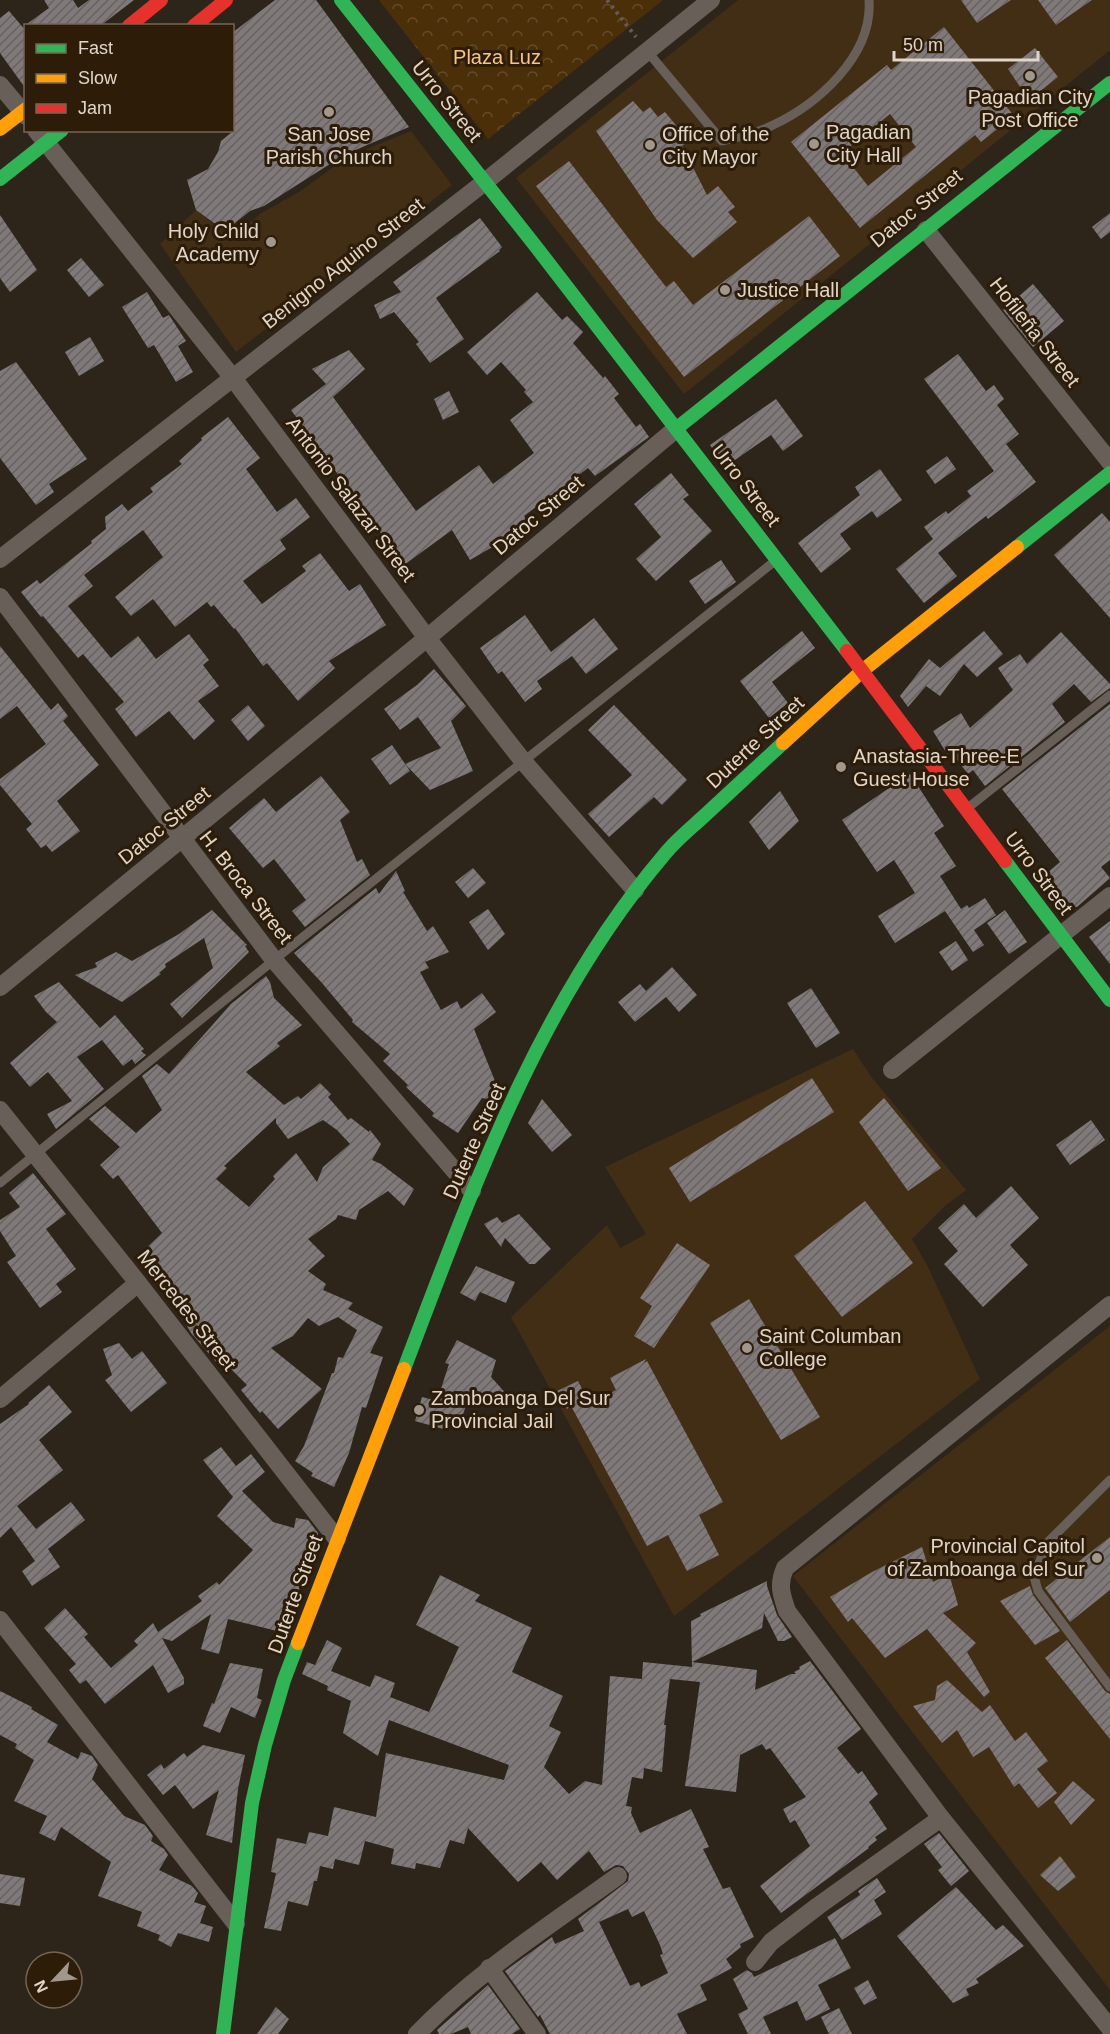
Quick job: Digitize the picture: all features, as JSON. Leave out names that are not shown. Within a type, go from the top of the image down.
[{"type":"main road","points":[[131,24],[161,0]]},
{"type":"main road","points":[[196,24],[226,0]]},
{"type":"main road","name":"Urro Street","points":[[341,0],[486,181],[778,559],[1110,1000]]},
{"type":"main road","name":"Datoc Street","points":[[677,428],[1110,83]]},
{"type":"main road","points":[[0,129],[24,112]]},
{"type":"main road","points":[[0,179],[41,137],[56,132]]},
{"type":"main road","name":"Duterte Street","points":[[223,2034],[252,1803],[265,1745],[284,1680],[472,1191],[541,1042],[576,977],[606,929],[635,890],[666,852],[700,819],[862,671],[1110,473]]},
{"type":"street","name":"Benigno Aquino Street","points":[[0,559],[486,181],[711,0]]},
{"type":"street","points":[[0,85],[24,112]]},
{"type":"street","name":"Antonio Salazar Street","points":[[41,137],[233,378],[427,638],[523,761],[635,890]]},
{"type":"street","name":"Hofileña Street","points":[[926,230],[1110,462]]},
{"type":"street","name":"Datoc Street","points":[[0,987],[427,638],[677,428]]},
{"type":"street","name":"H. Broca Street","points":[[0,597],[274,960],[472,1191]]},
{"type":"street","points":[[892,1070],[1110,896]]},
{"type":"street","name":"Mercedes Street","points":[[0,1110],[337,1539]]},
{"type":"street","points":[[0,1399],[138,1283]]},
{"type":"street","points":[[1110,1305],[785,1568],[779,1581],[781,1596],[787,1611],[941,1818],[1110,2028]]},
{"type":"street","points":[[0,1620],[236,1924]]},
{"type":"street","points":[[755,1962],[771,1942],[780,1935],[941,1818]]},
{"type":"street","points":[[417,2034],[448,2003],[489,1968],[618,1876]]},
{"type":"street","points":[[489,1968],[537,2034]]},
{"type":"lane","points":[[647,51],[722,141],[744,136],[771,127],[796,112],[832,83],[851,60],[863,36],[869,0]]},
{"type":"lane","points":[[0,1183],[274,960],[778,559]]},
{"type":"lane","points":[[966,809],[1110,694]]},
{"type":"lane","points":[[1110,1480],[1047,1543],[1034,1576],[1038,1591],[1110,1687]]},
{"type":"path","points":[[607,0],[647,51]]},
{"type":"shaded area","points":[[738,0],[1110,0],[1110,50],[684,394],[516,178]]},
{"type":"shaded area","name":"Holy Child Academy","points":[[411,131],[452,185],[236,352],[160,244],[196,210],[232,239],[260,214],[299,192],[347,157]]},
{"type":"shaded area","name":"Saint Columban College","points":[[853,1049],[872,1078],[966,1190],[946,1205],[912,1239],[928,1267],[980,1379],[674,1616],[511,1317],[607,1225],[620,1248],[646,1234],[605,1167]]},
{"type":"shaded area","points":[[1110,1326],[1110,1990],[793,1576]]},
{"type":"green space","name":"Plaza Luz","points":[[379,0],[663,0],[488,139]]},
{"type":"building","points":[[44,0],[73,0],[78,8],[89,0],[134,0],[103,24],[27,24],[49,8]]},
{"type":"building","name":"San Jose Parish Church","points":[[275,0],[316,0],[409,127],[344,155],[264,206],[250,211],[225,231],[196,210],[187,180],[208,169],[218,152],[221,141],[234,132],[234,31]]},
{"type":"building","points":[[961,0],[1011,0],[977,23]]},
{"type":"building","points":[[1038,0],[1092,0],[1056,25]]},
{"type":"building","points":[[9,11],[24,29],[24,86],[0,53],[0,18]]},
{"type":"building","points":[[944,27],[1014,116],[981,142],[975,135],[860,228],[791,142],[887,65],[891,70]],"holes":[[[890,114],[916,147],[868,186],[842,153]]]},
{"type":"building","name":"Pagadian City Post Office","points":[[1035,48],[1058,77],[1029,100],[1008,69]]},
{"type":"building","points":[[633,101],[643,112],[650,107],[658,117],[665,112],[689,141],[682,146],[707,195],[718,186],[735,207],[728,212],[737,222],[693,258],[657,220],[596,131]]},
{"type":"building","points":[[569,161],[666,287],[674,281],[693,305],[809,216],[840,256],[684,377],[536,186]]},
{"type":"building","points":[[1110,213],[1110,232],[1101,239],[1092,227]]},
{"type":"building","points":[[0,215],[37,270],[10,292],[0,278]]},
{"type":"building","points":[[480,218],[502,247],[500,251],[436,298],[464,339],[430,363],[416,344],[419,342],[394,312],[380,319],[374,305],[401,292],[393,282]]},
{"type":"building","points":[[81,258],[104,285],[89,297],[67,270]]},
{"type":"building","points":[[1033,284],[1064,321],[1033,347],[1003,310]]},
{"type":"building","points":[[147,292],[163,318],[169,315],[186,341],[178,346],[193,372],[176,382],[154,345],[148,348],[122,307]]},
{"type":"building","points":[[537,292],[562,320],[567,316],[583,332],[573,343],[603,378],[605,376],[619,394],[614,398],[636,427],[640,424],[649,437],[595,476],[588,468],[524,516],[530,525],[470,560],[452,530],[404,565],[291,410],[326,384],[312,369],[349,350],[365,369],[333,397],[416,511],[479,465],[493,484],[534,453],[510,420],[533,402],[524,392],[526,390],[501,362],[487,375],[467,352]]},
{"type":"building","points":[[90,337],[104,361],[79,376],[65,352]]},
{"type":"building","points":[[958,354],[986,391],[994,385],[1004,399],[997,405],[1019,434],[1006,444],[1036,482],[988,519],[986,516],[938,553],[957,576],[924,603],[896,569],[933,539],[924,527],[946,511],[948,514],[971,496],[967,491],[994,471],[924,379]]},
{"type":"building","points":[[16,362],[87,459],[49,484],[54,492],[36,505],[0,458],[0,371]]},
{"type":"building","points":[[449,391],[459,412],[443,420],[434,399]]},
{"type":"building","points":[[776,399],[803,436],[783,451],[771,435],[725,467],[710,445]]},
{"type":"building","points":[[228,417],[260,458],[246,469],[277,512],[296,498],[310,517],[280,540],[286,549],[243,581],[262,604],[306,571],[302,566],[320,553],[349,591],[360,584],[386,625],[329,661],[335,668],[298,701],[267,663],[263,666],[235,628],[214,605],[211,607],[207,602],[175,627],[153,599],[131,616],[115,597],[163,557],[143,530],[84,575],[93,586],[68,606],[111,658],[138,636],[156,659],[189,634],[209,660],[203,665],[219,686],[198,701],[215,721],[194,740],[169,711],[136,737],[115,709],[124,702],[83,654],[78,658],[21,592],[37,580],[40,584],[92,543],[91,541],[106,529],[105,517],[122,504],[128,511],[153,492],[150,488],[182,464],[179,461],[202,440],[201,438]]},
{"type":"building","points":[[947,456],[956,469],[935,484],[926,471]]},
{"type":"building","points":[[880,469],[902,500],[877,518],[872,511],[840,534],[851,549],[821,573],[798,543],[860,495],[855,487]]},
{"type":"building","points":[[671,473],[689,495],[683,499],[712,531],[656,581],[636,559],[661,537],[634,504]]},
{"type":"building","points":[[1102,513],[1110,522],[1110,618],[1054,555]]},
{"type":"building","points":[[721,560],[736,582],[705,604],[689,581]]},
{"type":"building","points":[[525,615],[551,652],[594,618],[618,649],[586,674],[572,656],[537,681],[542,689],[525,702],[502,671],[498,674],[480,648]]},
{"type":"building","points":[[802,631],[815,648],[772,682],[788,703],[769,718],[740,681]]},
{"type":"building","points":[[984,631],[1003,654],[977,677],[964,664],[940,696],[926,686],[908,707],[900,696],[929,659],[940,668]]},
{"type":"building","points":[[1061,632],[1110,684],[1110,688],[1091,702],[1074,684],[1052,704],[1065,722],[985,786],[973,770],[968,774],[951,752],[947,754],[933,731],[961,713],[970,728],[1013,690],[998,668],[1020,654],[1027,664]]},
{"type":"building","points":[[0,646],[51,710],[58,703],[68,716],[63,721],[99,765],[57,801],[80,831],[52,852],[46,845],[41,848],[26,829],[32,824],[0,785],[0,779],[46,744],[17,706],[0,719]]},
{"type":"building","points":[[434,669],[466,706],[451,721],[473,771],[430,790],[405,764],[441,748],[418,717],[400,730],[384,709],[417,685]]},
{"type":"building","points":[[1110,704],[1110,860],[1101,867],[1110,878],[1077,907],[1057,903],[1039,880],[1060,862],[1002,789]]},
{"type":"building","points":[[248,705],[265,726],[248,741],[231,720]]},
{"type":"building","points":[[614,705],[687,780],[662,805],[654,797],[609,837],[588,814],[632,775],[588,730]]},
{"type":"building","points":[[392,745],[410,771],[390,785],[371,759]]},
{"type":"building","points":[[910,774],[944,826],[934,833],[956,866],[940,876],[961,909],[967,905],[969,908],[985,898],[996,915],[974,930],[984,945],[973,952],[945,911],[895,943],[878,916],[915,893],[894,860],[877,872],[842,820]]},
{"type":"building","points":[[321,776],[350,812],[340,820],[357,862],[362,859],[370,875],[305,927],[292,911],[306,900],[274,859],[263,868],[229,828],[264,798],[276,812]]},
{"type":"building","points":[[780,791],[799,821],[769,850],[749,822]]},
{"type":"building","points":[[473,868],[486,883],[468,898],[455,882]]},
{"type":"building","points":[[396,871],[405,891],[403,892],[427,931],[433,926],[449,952],[425,962],[429,968],[420,972],[441,1010],[457,1001],[461,1009],[482,993],[496,1012],[474,1029],[497,1086],[502,1091],[497,1101],[482,1098],[458,1133],[432,1116],[434,1113],[383,1061],[390,1054],[352,1022],[353,1020],[322,983],[294,953],[376,888],[379,894]]},
{"type":"building","points":[[488,909],[505,934],[488,950],[469,922]]},
{"type":"building","points":[[212,910],[247,945],[245,946],[249,952],[182,1018],[170,1004],[213,968],[204,938],[165,964],[166,967],[159,973],[161,974],[122,1002],[75,975],[97,967],[95,963],[116,952],[132,961],[179,934]]},
{"type":"building","points":[[1005,910],[1027,942],[1009,954],[987,923]]},
{"type":"building","points":[[1110,921],[1110,964],[1089,937]]},
{"type":"building","points":[[956,941],[968,960],[952,971],[939,952]]},
{"type":"building","points":[[672,967],[697,995],[679,1012],[666,997],[635,1022],[618,1002],[640,984],[646,991]]},
{"type":"building","points":[[266,976],[274,998],[302,1025],[277,1043],[280,1046],[246,1072],[284,1105],[298,1096],[301,1099],[320,1083],[331,1094],[328,1097],[348,1120],[351,1118],[369,1132],[370,1130],[381,1144],[372,1160],[381,1164],[414,1189],[404,1206],[388,1191],[359,1210],[356,1220],[338,1215],[336,1219],[308,1239],[325,1256],[308,1271],[326,1284],[323,1290],[353,1303],[348,1309],[383,1327],[370,1353],[383,1357],[366,1408],[362,1407],[349,1453],[334,1487],[311,1476],[313,1473],[295,1461],[304,1446],[332,1373],[334,1373],[338,1357],[343,1358],[357,1330],[338,1317],[319,1326],[308,1318],[293,1336],[271,1348],[322,1389],[278,1429],[262,1411],[260,1413],[241,1390],[247,1385],[222,1360],[218,1364],[191,1333],[182,1317],[137,1257],[162,1233],[118,1175],[113,1179],[100,1165],[120,1147],[89,1119],[105,1106],[136,1133],[162,1110],[142,1076],[157,1064],[169,1074],[231,1004]],"holes":[[[276,1118],[276,1123],[288,1139],[323,1120],[337,1130],[350,1144],[323,1167],[317,1182],[296,1153],[273,1176],[275,1179],[249,1207],[216,1179],[227,1168],[224,1166]]]},
{"type":"building","points":[[59,982],[100,1028],[115,1015],[144,1049],[141,1051],[146,1055],[135,1064],[132,1059],[123,1066],[102,1040],[77,1057],[104,1089],[56,1129],[47,1114],[72,1101],[48,1072],[30,1087],[10,1063],[57,1022],[34,996]]},
{"type":"building","points":[[811,988],[840,1033],[816,1048],[787,1003]]},
{"type":"building","points":[[812,1078],[834,1112],[690,1202],[669,1168]]},
{"type":"building","points":[[884,1098],[941,1168],[908,1191],[859,1122]]},
{"type":"building","points":[[542,1099],[572,1135],[552,1152],[528,1123]]},
{"type":"building","points":[[1091,1120],[1105,1140],[1070,1165],[1056,1145]]},
{"type":"building","points":[[33,1173],[66,1214],[46,1229],[76,1269],[56,1284],[62,1292],[40,1308],[7,1262],[16,1256],[0,1231],[0,1220],[20,1207],[9,1193]]},
{"type":"building","points":[[1011,1186],[1039,1218],[1010,1245],[1028,1265],[983,1307],[944,1264],[958,1251],[938,1228],[964,1204],[976,1218]]},
{"type":"building","points":[[865,1201],[913,1263],[842,1317],[794,1256]]},
{"type":"building","points":[[519,1214],[551,1249],[535,1264],[529,1264],[505,1238],[501,1247],[484,1224],[497,1217],[502,1223]]},
{"type":"building","points":[[677,1243],[710,1265],[654,1348],[634,1336],[652,1306],[640,1298]]},
{"type":"building","points":[[476,1266],[515,1282],[506,1303],[480,1292],[475,1301],[460,1293]]},
{"type":"building","points":[[749,1299],[820,1417],[781,1440],[710,1323]]},
{"type":"building","points":[[457,1340],[496,1360],[491,1377],[510,1398],[499,1407],[490,1397],[471,1391],[461,1420],[451,1417],[447,1430],[415,1421],[422,1397],[437,1401],[449,1364],[445,1363]]},
{"type":"building","points":[[119,1343],[132,1359],[142,1351],[167,1383],[131,1412],[105,1380],[112,1375],[103,1349]]},
{"type":"building","points":[[646,1359],[644,1363],[647,1361],[723,1502],[699,1515],[719,1555],[687,1571],[668,1535],[647,1546],[571,1406],[567,1409],[557,1391],[578,1381],[590,1404],[616,1390],[610,1378]]},
{"type":"building","points":[[49,1385],[72,1412],[39,1440],[63,1470],[17,1506],[36,1529],[71,1502],[85,1520],[48,1549],[60,1567],[32,1586],[22,1571],[35,1561],[11,1527],[0,1538],[0,1424],[29,1404]]},
{"type":"building","points":[[221,1447],[236,1466],[251,1454],[265,1472],[242,1491],[273,1522],[294,1528],[296,1518],[308,1520],[318,1533],[313,1559],[306,1557],[296,1604],[284,1602],[277,1631],[228,1619],[219,1654],[201,1649],[211,1614],[172,1641],[162,1638],[184,1678],[184,1684],[168,1693],[153,1665],[105,1704],[86,1680],[80,1684],[69,1670],[76,1664],[44,1628],[65,1608],[88,1634],[84,1637],[111,1668],[138,1645],[134,1641],[153,1623],[158,1632],[202,1601],[198,1596],[217,1582],[219,1585],[253,1550],[217,1516],[233,1497],[203,1460]]},
{"type":"building","name":"Provincial Capitol of Zamboanga del Sur","points":[[1110,1537],[1110,1590],[1070,1622],[1045,1588]]},
{"type":"building","points":[[922,1547],[933,1582],[949,1574],[958,1605],[943,1613],[976,1643],[967,1652],[990,1692],[984,1697],[927,1629],[885,1658],[852,1618],[848,1622],[830,1597],[872,1572]]},
{"type":"building","points":[[440,1575],[480,1595],[475,1601],[532,1628],[512,1672],[563,1696],[549,1726],[561,1732],[544,1767],[569,1794],[585,1781],[602,1785],[610,1676],[642,1679],[643,1662],[692,1667],[691,1621],[701,1616],[700,1614],[767,1581],[777,1615],[792,1637],[778,1641],[764,1613],[762,1628],[692,1662],[757,1670],[755,1690],[791,1674],[796,1674],[794,1672],[800,1669],[799,1667],[810,1661],[861,1729],[837,1748],[858,1774],[862,1771],[878,1794],[869,1802],[887,1829],[875,1837],[877,1840],[869,1848],[781,1913],[760,1886],[810,1846],[795,1820],[790,1823],[783,1809],[806,1797],[770,1748],[766,1750],[762,1744],[740,1755],[736,1792],[685,1786],[700,1682],[670,1679],[664,1725],[666,1725],[662,1772],[644,1768],[643,1779],[632,1777],[626,1806],[632,1807],[631,1813],[640,1833],[691,1809],[709,1847],[703,1849],[723,1889],[730,1887],[754,1937],[740,1944],[741,1947],[726,1959],[732,1968],[700,1985],[707,2000],[677,2014],[687,2034],[550,2034],[540,2015],[538,2017],[505,1971],[552,1937],[555,1944],[584,1931],[578,1919],[628,1881],[629,1874],[623,1866],[616,1865],[604,1872],[589,1851],[557,1880],[541,1862],[518,1882],[468,1828],[464,1844],[450,1840],[440,1868],[416,1863],[415,1869],[391,1864],[394,1849],[365,1841],[359,1865],[335,1859],[333,1869],[320,1866],[308,1906],[288,1901],[281,1931],[264,1928],[276,1873],[271,1872],[277,1838],[306,1844],[309,1832],[328,1836],[334,1807],[376,1817],[386,1753],[504,1780],[509,1765],[389,1720],[378,1756],[343,1733],[351,1701],[327,1690],[328,1686],[302,1674],[307,1662],[315,1665],[327,1640],[342,1648],[331,1671],[370,1687],[375,1675],[395,1683],[390,1697],[429,1712],[459,1647],[416,1625]],"holes":[[[628,1909],[632,1917],[644,1911],[660,1945],[663,1954],[660,1955],[668,1973],[641,1987],[639,1982],[630,1986],[599,1922]]]},
{"type":"building","points":[[1030,1586],[1033,1595],[1060,1631],[1035,1645],[1000,1601]]},
{"type":"building","points":[[1067,1640],[1105,1691],[1110,1694],[1110,1739],[1045,1658]]},
{"type":"building","points":[[230,1663],[263,1669],[257,1698],[262,1700],[255,1718],[231,1707],[220,1733],[203,1726]]},
{"type":"building","points":[[947,1680],[982,1712],[990,1705],[1015,1741],[1026,1732],[1048,1761],[1037,1769],[1057,1793],[1038,1808],[1019,1783],[1014,1787],[989,1747],[973,1757],[957,1730],[942,1743],[913,1706],[935,1700],[937,1686]]},
{"type":"building","points":[[0,1691],[32,1707],[31,1709],[58,1725],[47,1742],[78,1759],[81,1752],[92,1756],[98,1765],[92,1779],[124,1816],[145,1825],[153,1836],[151,1841],[164,1849],[168,1855],[159,1870],[192,1886],[198,1893],[194,1902],[206,1906],[200,1923],[213,1927],[209,1942],[178,1933],[171,1947],[158,1940],[160,1935],[137,1926],[142,1912],[98,1896],[111,1862],[61,1827],[55,1841],[39,1833],[47,1816],[14,1801],[34,1760],[15,1748],[17,1744],[0,1735]]},
{"type":"building","points":[[203,1745],[245,1755],[238,1789],[232,1843],[206,1835],[219,1790],[193,1809],[175,1785],[163,1795],[147,1775],[161,1764],[164,1769],[184,1753],[187,1757]]},
{"type":"building","points":[[1073,1781],[1095,1800],[1071,1825],[1054,1802]]},
{"type":"building","points":[[939,1833],[969,1871],[951,1886],[938,1870],[942,1867],[924,1844]]},
{"type":"building","points":[[1060,1856],[1076,1877],[1058,1891],[1040,1875]]},
{"type":"building","points":[[0,1874],[25,1878],[20,1906],[0,1903]]},
{"type":"building","points":[[877,1878],[886,1892],[874,1900],[882,1914],[842,1940],[827,1917],[860,1895],[858,1891]]},
{"type":"building","points":[[956,1887],[996,1930],[1003,1925],[1024,1946],[976,1979],[979,1983],[966,1989],[969,1995],[953,2003],[897,1936]]},
{"type":"building","points":[[835,1938],[851,1968],[818,1985],[830,2009],[806,2021],[797,2001],[763,2017],[771,2034],[748,2034],[738,2014],[748,2009],[733,1979],[747,1970],[754,1977]]},
{"type":"building","points":[[868,1980],[877,1998],[864,2005],[854,1988]]},
{"type":"building","points":[[488,1985],[520,2029],[512,2034],[471,2034],[468,2027],[451,2034],[439,2034],[437,2030]]},
{"type":"building","points":[[276,2007],[289,2019],[278,2034],[257,2034]]},
{"type":"building","points":[[839,2008],[852,2034],[829,2034],[821,2017]]},
{"type":"traffic: fast","points":[[341,0],[537,248],[847,651]]},
{"type":"traffic: fast","points":[[677,428],[1110,83]]},
{"type":"traffic: fast","points":[[0,179],[59,132]]},
{"type":"traffic: fast","points":[[1017,547],[1110,473]]},
{"type":"traffic: fast","points":[[404,1369],[456,1234],[512,1100],[544,1035],[580,973],[619,912],[668,850],[783,743]]},
{"type":"traffic: fast","points":[[1005,861],[1110,1000]]},
{"type":"traffic: fast","points":[[223,2034],[252,1803],[265,1745],[284,1680],[298,1643]]},
{"type":"traffic: slow","points":[[0,129],[24,111]]},
{"type":"traffic: slow","points":[[783,743],[862,671],[1017,547]]},
{"type":"traffic: slow","points":[[298,1643],[404,1369]]},
{"type":"traffic: jam","points":[[131,24],[161,0]]},
{"type":"traffic: jam","points":[[196,24],[226,0]]},
{"type":"traffic: jam","points":[[847,651],[1005,861]]},
{"type":"place","name":"Pagadian City Post Office","points":[[1030,76]]},
{"type":"place","name":"San Jose Parish Church","points":[[329,112]]},
{"type":"place","name":"Pagadian City Hall","points":[[814,144]]},
{"type":"place","name":"Office of the City Mayor","points":[[650,145]]},
{"type":"place","name":"Holy Child Academy","points":[[271,242]]},
{"type":"place","name":"Justice Hall","points":[[725,290]]},
{"type":"place","name":"Anastasia-Three-E Guest House","points":[[841,767]]},
{"type":"place","name":"Saint Columban College","points":[[747,1348]]},
{"type":"place","name":"Zamboanga Del Sur Provincial Jail","points":[[419,1410]]},
{"type":"place","name":"Provincial Capitol of Zamboanga del Sur","points":[[1097,1558]]}]
